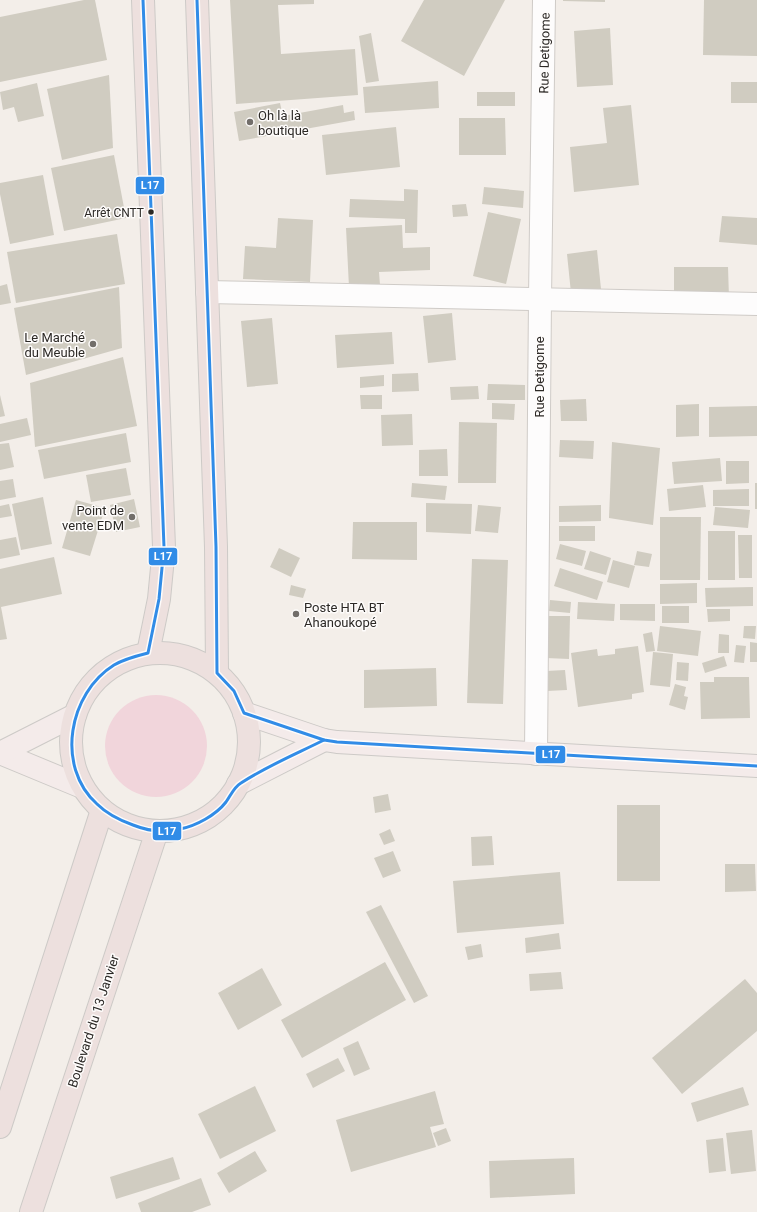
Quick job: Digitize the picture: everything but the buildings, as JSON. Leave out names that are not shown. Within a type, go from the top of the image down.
[{"type":"highway","points":[[143,0],[164,547],[158,599],[148,653]]},
{"type":"highway","points":[[197,0],[216,547],[217,673]]},
{"type":"highway","points":[[148,653],[173,653],[196,660],[217,673],[234,691],[244,713],[249,737],[247,761],[238,784],[224,804],[204,819],[182,829],[157,831],[128,826],[102,810],[82,786],[72,758],[70,739],[75,715],[85,693],[97,678],[118,663],[148,653]]},
{"type":"highway","points":[[0,1127],[102,810]]},
{"type":"highway","name":"Boulevard du 13 Janvier","points":[[31,1212],[157,831]]},
{"type":"main road","points":[[244,713],[324,740],[536,754],[757,766]]},
{"type":"main road","points":[[0,753],[75,715]]},
{"type":"main road","points":[[238,784],[324,740]]},
{"type":"main road","points":[[0,753],[82,786]]},
{"type":"street","name":"Rue Detigome","points":[[536,754],[544,0]]},
{"type":"street","points":[[207,292],[757,304]]},
{"type":"shaded area","points":[[156,695],[176,698],[185,703],[199,717],[204,726],[207,746],[204,766],[199,775],[185,789],[176,794],[156,797],[136,794],[127,789],[113,775],[108,766],[105,746],[108,726],[113,717],[127,703],[136,698]]},
{"type":"transit line","name":"L17","points":[[143,0],[164,547],[159,599],[148,653],[126,659],[114,665],[99,677],[86,693],[78,711],[73,731],[72,751],[76,770],[84,788],[97,804],[109,814],[144,829],[156,831],[174,830],[186,828],[205,819],[222,807],[234,789],[241,783],[271,766],[324,740]]},
{"type":"transit line","name":"L17","points":[[197,0],[216,547],[217,673],[234,691],[244,713],[324,740],[337,742],[757,766]]},
{"type":"place","name":"Oh là là boutique","points":[[250,122]]},
{"type":"place","name":"Arrêt CNTT","points":[[151,212]]},
{"type":"place","name":"Le Marché du Meuble","points":[[93,344]]},
{"type":"place","name":"Point de vente EDM","points":[[132,517]]},
{"type":"place","name":"Poste HTA BT Ahanoukopé","points":[[296,614]]}]
